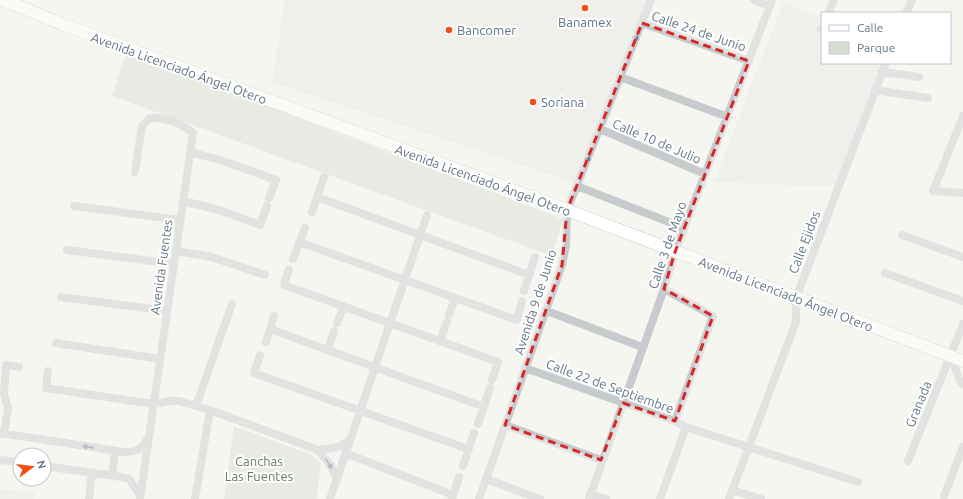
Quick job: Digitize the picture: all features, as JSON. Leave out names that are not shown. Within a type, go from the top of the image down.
[{"type":"main road","name":"Avenida Licenciado Ángel Otero","points":[[3,0],[91,35],[567,210],[963,361]]},
{"type":"street","name":"Avenida 9 de Junio","points":[[479,499],[525,368],[547,311],[562,265],[566,245],[567,210],[651,0]]},
{"type":"street","points":[[754,0],[771,3]]},
{"type":"street","points":[[828,12],[834,0]]},
{"type":"street","points":[[906,12],[912,0]]},
{"type":"street","name":"Calle 3 de Mayo","points":[[590,496],[601,460],[664,289],[675,252],[771,3]]},
{"type":"street","name":"Calle 24 de Junio","points":[[642,24],[749,61]]},
{"type":"street","name":"Calle Ejidos","points":[[728,499],[796,322],[796,298],[886,64]]},
{"type":"street","points":[[882,72],[918,77]]},
{"type":"street","points":[[620,77],[728,117]]},
{"type":"street","points":[[875,90],[928,98]]},
{"type":"street","points":[[963,116],[933,191],[963,193]]},
{"type":"street","name":"Avenida Fuentes","points":[[135,172],[142,126],[150,118],[169,120],[185,126],[193,134],[140,497]]},
{"type":"street","name":"Calle 10 de Julio","points":[[600,129],[706,174]]},
{"type":"street","points":[[183,201],[219,210],[260,225],[276,180],[223,161],[190,152]]},
{"type":"street","points":[[312,212],[324,177]]},
{"type":"street","points":[[577,186],[684,228]]},
{"type":"street","points":[[317,197],[529,275]]},
{"type":"street","points":[[74,206],[180,220]]},
{"type":"street","points":[[331,499],[345,453],[391,324],[427,215]]},
{"type":"street","points":[[293,259],[305,228]]},
{"type":"street","points":[[902,235],[963,257]]},
{"type":"street","points":[[299,242],[516,320],[522,301]]},
{"type":"street","points":[[67,250],[174,264]]},
{"type":"street","points":[[176,251],[212,257],[265,275]]},
{"type":"street","points":[[524,291],[535,257]]},
{"type":"street","points":[[289,269],[284,285],[498,362],[478,424]]},
{"type":"street","points":[[885,273],[963,301]]},
{"type":"street","points":[[664,289],[713,316],[675,421]]},
{"type":"street","points":[[61,297],[167,312]]},
{"type":"street","points":[[440,341],[455,298]]},
{"type":"street","points":[[196,406],[232,304]]},
{"type":"street","points":[[338,323],[344,306]]},
{"type":"street","points":[[547,311],[642,347]]},
{"type":"street","points":[[266,342],[274,316]]},
{"type":"street","name":"Granada","points":[[908,461],[963,324]]},
{"type":"street","points":[[270,329],[484,407]]},
{"type":"street","points":[[328,349],[334,331]]},
{"type":"street","points":[[56,343],[160,359]]},
{"type":"street","points":[[260,355],[254,373],[468,449]]},
{"type":"street","points":[[950,356],[959,379],[963,384]]},
{"type":"street","points":[[20,367],[6,365],[4,394],[8,408],[2,434],[115,451],[133,452],[141,449],[149,438]]},
{"type":"street","name":"Calle 22 de Septiembre","points":[[525,368],[675,421],[686,427],[858,482]]},
{"type":"street","points":[[48,371],[46,388],[154,404],[179,401],[210,410],[318,450],[338,448],[349,442]]},
{"type":"street","points":[[195,499],[210,410]]},
{"type":"street","points":[[505,425],[601,460]]},
{"type":"street","name":"Calle 22 de Septiembre","points":[[660,499],[686,427]]},
{"type":"street","points":[[463,466],[474,433]]},
{"type":"street","points":[[944,496],[963,447]]},
{"type":"street","points":[[318,450],[331,466],[337,479]]},
{"type":"street","points":[[112,475],[115,451]]},
{"type":"street","points":[[345,453],[452,497],[459,476]]},
{"type":"street","points":[[0,460],[12,461]]},
{"type":"street","name":"Avenida Fuentes","points":[[52,467],[112,475],[129,479],[140,497]]},
{"type":"street","points":[[89,499],[92,472]]},
{"type":"street","points":[[486,479],[540,499]]},
{"type":"street","points":[[732,490],[761,499]]},
{"type":"street","points":[[590,496],[606,499]]},
{"type":"highlighted area","points":[[642,23],[749,61],[675,252],[664,289],[713,316],[675,421],[623,403],[601,460],[505,425],[562,265],[567,210]]},
{"type":"shaded area","points":[[285,0],[649,0],[576,183],[272,82]]},
{"type":"shaded area","points":[[783,3],[821,18],[821,64],[881,64],[836,187],[714,182]]},
{"type":"shaded area","points":[[0,489],[35,493],[34,499],[0,499]]},
{"type":"green space","points":[[126,53],[563,219],[552,256],[112,96]]},
{"type":"green space","name":"Canchas Las Fuentes","points":[[234,426],[312,455],[321,463],[317,499],[224,499]]},
{"type":"place","name":"Banamex","points":[[585,8]]},
{"type":"place","name":"Bancomer","points":[[449,30]]},
{"type":"place","name":"Soriana","points":[[533,102]]}]
